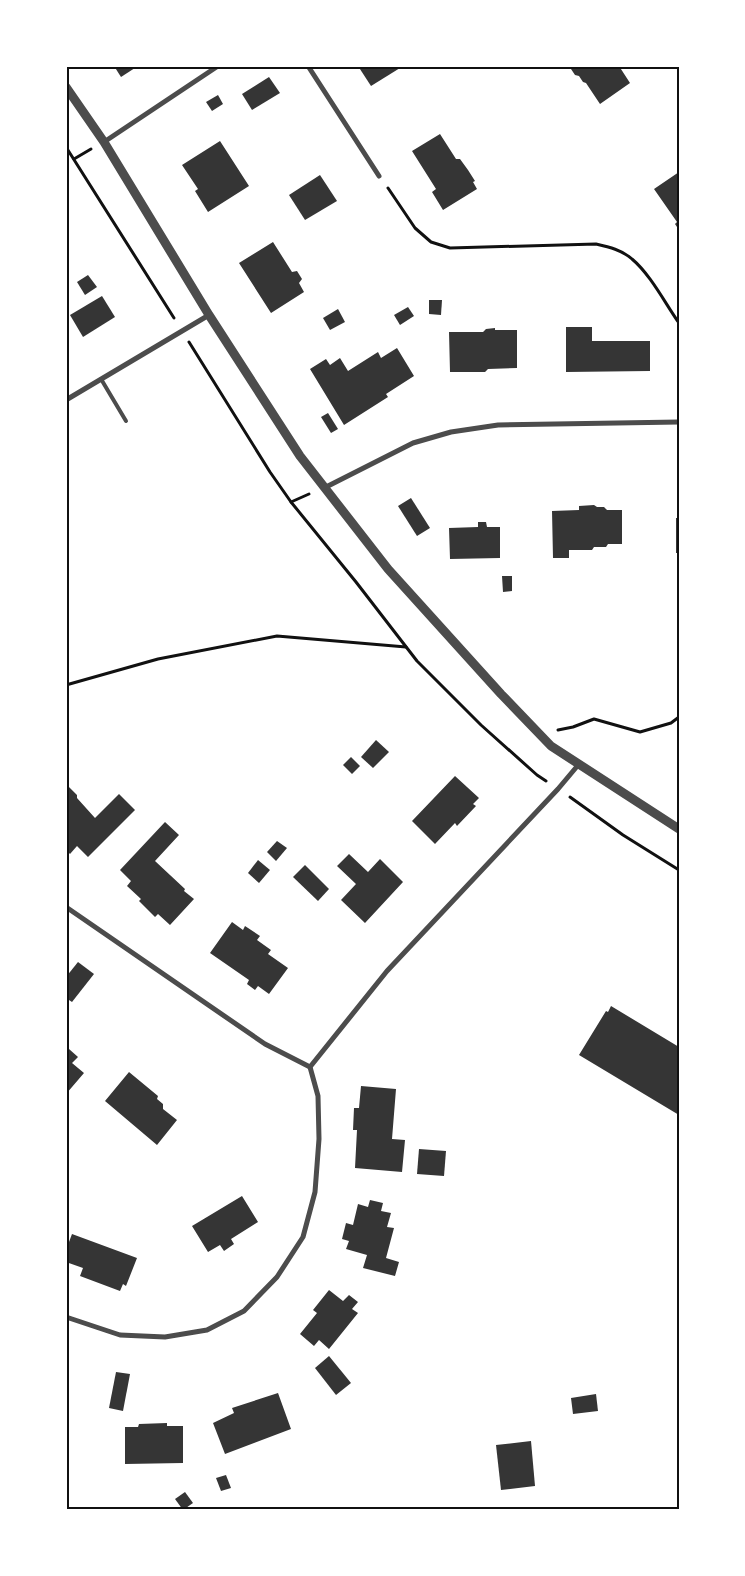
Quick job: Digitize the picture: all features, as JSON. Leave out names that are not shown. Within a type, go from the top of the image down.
[{"type":"street","points":[[104,142],[218,66]]},
{"type":"street","points":[[308,66],[379,176]]},
{"type":"street","points":[[66,87],[104,142],[209,315],[300,456],[388,569],[501,694],[552,746],[679,829]]},
{"type":"street","points":[[66,400],[209,315]]},
{"type":"street","points":[[326,487],[413,443],[450,432],[498,425],[679,422]]},
{"type":"street","points":[[310,1067],[387,970],[558,789],[579,764]]},
{"type":"street","points":[[66,907],[265,1044],[310,1067],[318,1096],[319,1139],[315,1192],[302,1237],[277,1277],[244,1311],[208,1330],[165,1337],[120,1335],[66,1317]]},
{"type":"lane","points":[[101,379],[126,421]]},
{"type":"path","points":[[379,176],[415,228],[431,242],[450,248],[596,244],[617,250],[632,259],[648,277],[679,323]]},
{"type":"path","points":[[66,685],[158,659],[276,636],[406,647]]},
{"type":"path","points":[[540,734],[573,727],[594,720],[640,732],[670,723],[679,717]]},
{"type":"building","points":[[114,66],[138,66],[121,77]]},
{"type":"building","points":[[358,66],[400,66],[400,68],[371,86]]},
{"type":"building","points":[[569,66],[619,66],[630,83],[600,104],[586,83],[579,76],[575,75]]},
{"type":"building","points":[[269,77],[280,93],[252,110],[242,94]]},
{"type":"building","points":[[218,95],[223,104],[212,111],[206,102]]},
{"type":"building","points":[[440,134],[456,159],[460,159],[468,170],[475,181],[473,182],[477,189],[443,210],[432,192],[436,189],[412,151]]},
{"type":"building","points":[[220,141],[249,186],[208,212],[195,191],[198,189],[182,165]]},
{"type":"building","points":[[679,172],[679,230],[675,224],[677,222],[654,189]]},
{"type":"building","points":[[320,175],[337,201],[305,220],[289,195]]},
{"type":"building","points":[[273,242],[292,272],[297,271],[302,279],[299,283],[304,292],[271,313],[239,263]]},
{"type":"building","points":[[88,275],[97,287],[85,295],[77,282]]},
{"type":"building","points":[[102,296],[115,317],[83,337],[70,315]]},
{"type":"building","points":[[429,300],[442,300],[441,315],[429,314]]},
{"type":"building","points":[[408,307],[414,316],[400,325],[394,315]]},
{"type":"building","points":[[338,309],[345,322],[330,330],[323,318]]},
{"type":"building","points":[[566,327],[592,327],[592,341],[650,341],[650,371],[566,372]]},
{"type":"building","points":[[495,328],[495,330],[517,330],[517,368],[488,369],[485,372],[450,372],[449,332],[483,332],[486,329]]},
{"type":"building","points":[[397,348],[414,376],[386,394],[388,397],[344,425],[310,369],[326,359],[330,365],[340,358],[348,371],[378,352],[381,358]]},
{"type":"building","points":[[328,413],[338,429],[331,433],[321,417]]},
{"type":"building","points":[[411,498],[430,528],[417,536],[398,506]]},
{"type":"building","points":[[594,505],[604,507],[607,510],[622,510],[622,544],[608,544],[606,547],[594,547],[592,550],[569,550],[569,558],[553,558],[552,511],[579,510],[579,506]]},
{"type":"building","points":[[676,518],[679,518],[679,553],[676,553]]},
{"type":"building","points":[[478,522],[486,522],[487,527],[500,527],[500,558],[450,559],[449,528],[478,527]]},
{"type":"building","points":[[502,576],[512,576],[512,591],[503,592]]},
{"type":"building","points":[[376,740],[389,752],[373,768],[361,757]]},
{"type":"building","points":[[351,757],[360,766],[352,774],[343,765]]},
{"type":"building","points":[[455,776],[479,798],[473,804],[476,806],[457,826],[455,823],[435,844],[412,821]]},
{"type":"building","points":[[66,784],[95,818],[119,794],[135,810],[88,857],[77,846],[70,854],[66,850]]},
{"type":"building","points":[[165,822],[179,835],[155,861],[194,899],[170,925],[158,914],[155,917],[139,901],[141,899],[127,886],[131,881],[120,870]]},
{"type":"building","points":[[277,841],[287,848],[276,861],[267,852]]},
{"type":"building","points":[[349,854],[368,872],[380,859],[403,882],[365,923],[341,900],[356,884],[337,866]]},
{"type":"building","points":[[258,860],[270,870],[259,883],[248,873]]},
{"type":"building","points":[[305,865],[329,889],[318,901],[293,877]]},
{"type":"building","points":[[232,922],[243,930],[245,926],[260,936],[257,940],[271,950],[268,954],[288,968],[269,994],[258,986],[255,990],[247,984],[249,980],[210,953]]},
{"type":"building","points":[[78,962],[94,974],[72,1002],[66,998],[66,977]]},
{"type":"building","points":[[611,1006],[679,1047],[679,1115],[579,1055]]},
{"type":"building","points":[[69,1049],[78,1057],[72,1063],[84,1073],[66,1094],[66,1052]]},
{"type":"building","points":[[129,1072],[158,1096],[157,1099],[163,1104],[163,1109],[177,1120],[157,1145],[105,1101]]},
{"type":"building","points":[[361,1086],[396,1089],[392,1139],[405,1140],[402,1172],[355,1168],[357,1130],[353,1130],[354,1108],[359,1108]]},
{"type":"building","points":[[419,1149],[446,1151],[444,1176],[417,1174]]},
{"type":"building","points":[[242,1196],[258,1222],[231,1239],[234,1244],[224,1251],[220,1245],[208,1252],[192,1226]]},
{"type":"building","points":[[370,1200],[383,1203],[381,1211],[391,1213],[387,1227],[394,1228],[386,1258],[399,1262],[395,1276],[363,1268],[367,1255],[346,1249],[349,1241],[342,1239],[346,1223],[353,1225],[358,1204],[368,1207]]},
{"type":"building","points":[[72,1234],[137,1258],[126,1286],[123,1284],[120,1291],[80,1276],[83,1268],[66,1262],[66,1250]]},
{"type":"building","points":[[329,1290],[343,1301],[349,1295],[358,1302],[352,1309],[358,1313],[329,1349],[319,1340],[314,1346],[300,1334],[317,1313],[313,1310]]},
{"type":"building","points":[[329,1356],[351,1383],[336,1395],[315,1368]]},
{"type":"building","points":[[116,1372],[130,1374],[123,1411],[109,1408]]},
{"type":"building","points":[[278,1393],[291,1429],[225,1454],[213,1423],[234,1413],[232,1408]]},
{"type":"building","points":[[596,1394],[598,1411],[573,1414],[571,1398]]},
{"type":"building","points":[[167,1423],[167,1426],[183,1426],[183,1463],[125,1464],[125,1427],[138,1427],[139,1424]]},
{"type":"building","points":[[531,1441],[535,1486],[501,1490],[496,1445]]},
{"type":"building","points":[[226,1475],[231,1488],[221,1491],[216,1478]]},
{"type":"building","points":[[185,1492],[193,1503],[183,1510],[175,1499]]}]
